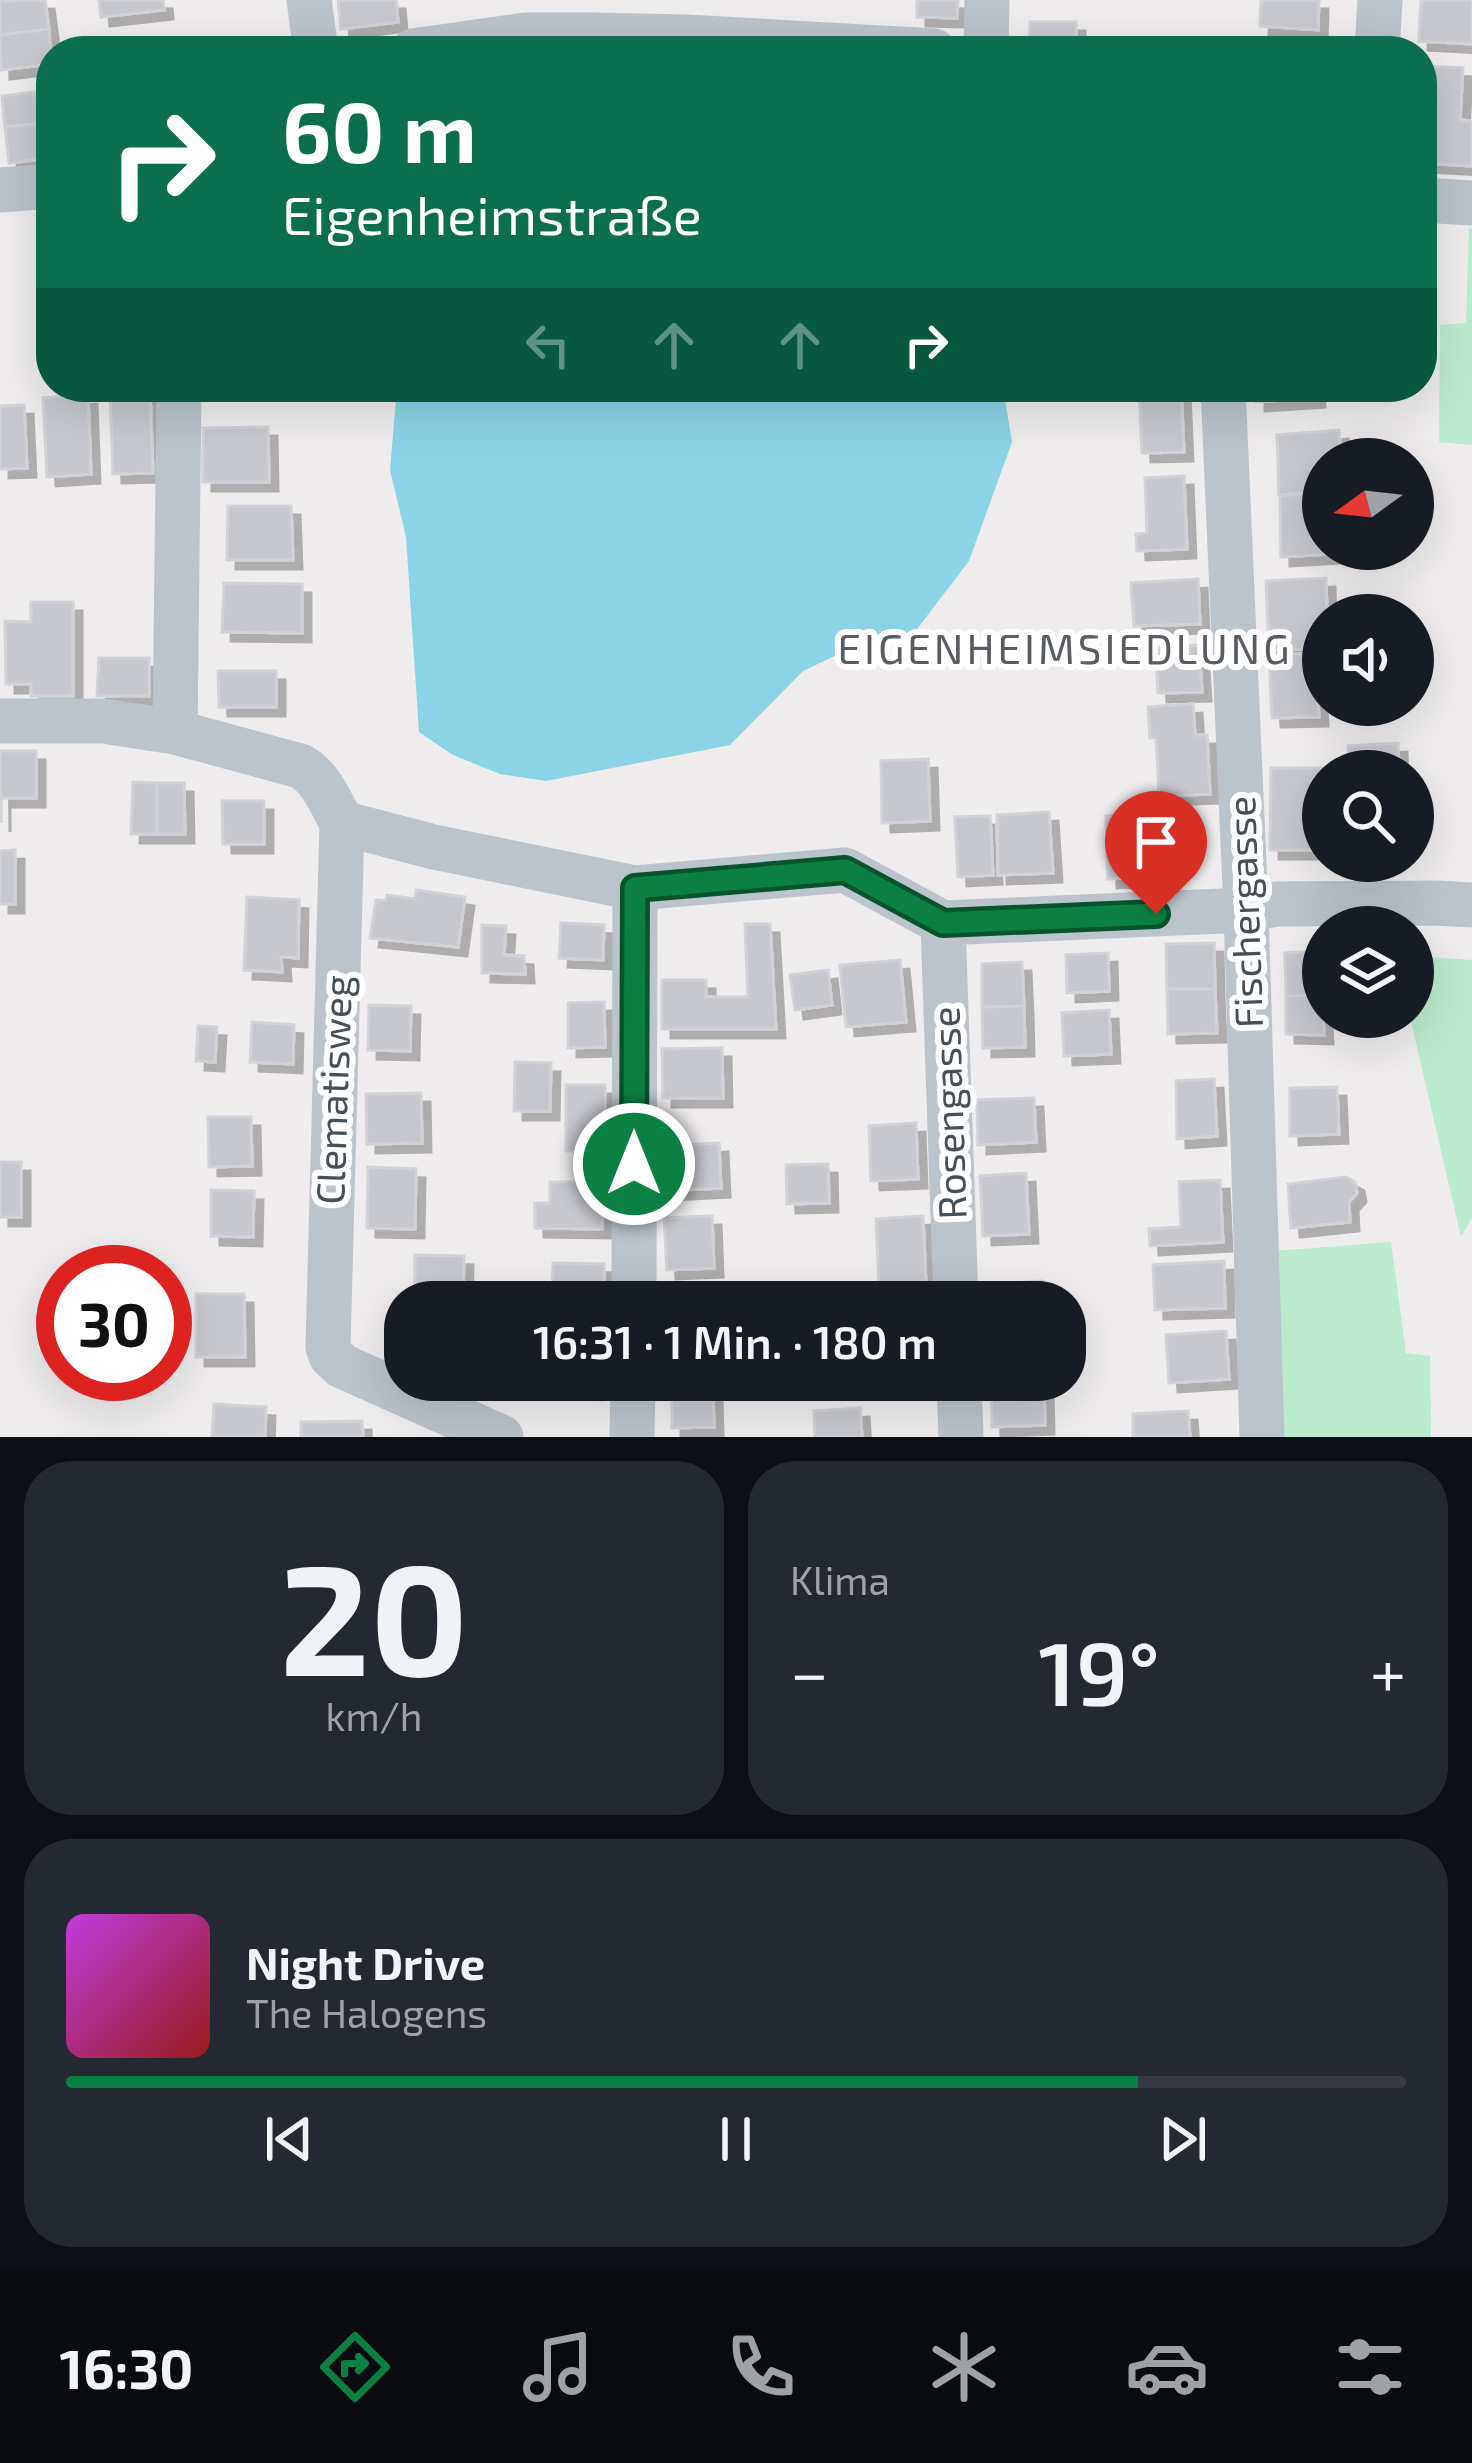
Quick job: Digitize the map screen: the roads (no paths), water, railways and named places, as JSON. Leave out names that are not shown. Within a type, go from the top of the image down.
[{"type":"street","points":[[309,0],[314,36]]},
{"type":"street","points":[[987,36],[988,0]]},
{"type":"street","points":[[1378,36],[1380,0]]},
{"type":"street","points":[[518,36],[639,36]]},
{"type":"street","points":[[0,190],[36,187]]},
{"type":"street","points":[[1437,201],[1472,203]]},
{"type":"street","points":[[175,732],[178,402]]},
{"type":"street","name":"Fischergasse","points":[[1224,402],[1262,1437]]},
{"type":"street","points":[[0,721],[103,721],[175,732],[300,766],[311,772],[342,823],[434,848],[635,888],[845,870],[943,923],[1246,910],[1276,904],[1472,905]]},
{"type":"street","name":"Clematisweg","points":[[342,823],[327,1342],[342,1366],[501,1437]]},
{"type":"street","points":[[634,1281],[635,888]]},
{"type":"street","name":"Rosengasse","points":[[943,923],[955,1281]]},
{"type":"street","points":[[632,1437],[633,1401]]},
{"type":"street","points":[[959,1401],[961,1437]]},
{"type":"water","points":[[396,402],[1005,402],[1012,442],[969,561],[914,633],[883,633],[803,671],[730,745],[546,781],[500,774],[453,755],[419,732],[406,537],[390,470]]},
{"type":"district","name":"EIGENHEIMSIEDLUNG","points":[[1065,649]]}]
